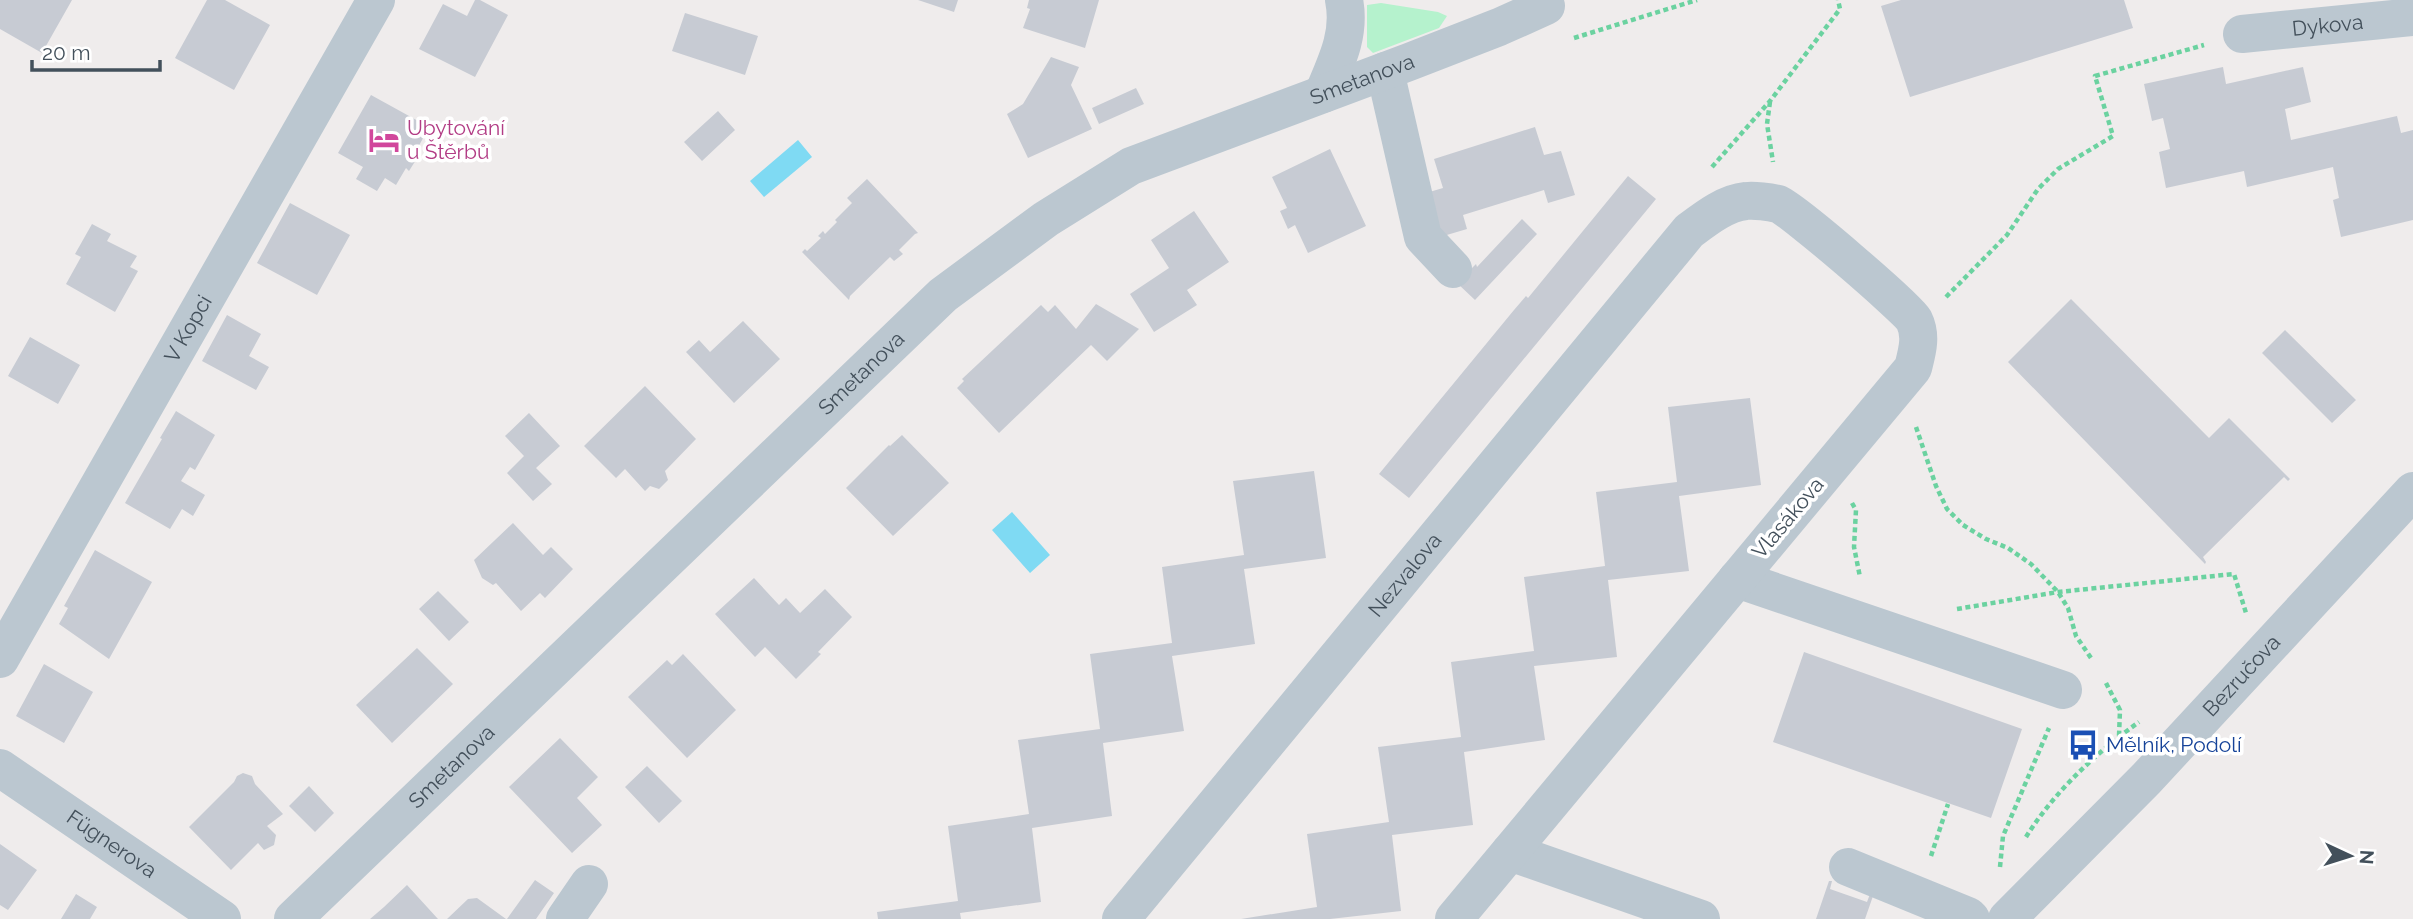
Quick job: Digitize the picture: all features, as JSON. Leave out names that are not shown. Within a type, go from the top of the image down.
[{"type":"street","name":"V Kopci","points":[[0,659],[376,0]]},
{"type":"street","points":[[1324,94],[1344,35],[1347,17],[1344,0]]},
{"type":"street","points":[[1503,0],[1558,3]]},
{"type":"street","name":"Smetanova","points":[[293,919],[943,295],[1046,219],[1131,166],[1558,3]]},
{"type":"street","name":"Dykova","points":[[2242,34],[2413,17]]},
{"type":"street","points":[[1385,71],[1423,237],[1452,269]]},
{"type":"street","name":"Nezvalova","points":[[1122,919],[1689,231],[1714,212],[1745,201],[1779,205]]},
{"type":"street","points":[[1779,205],[1798,217],[1914,319]]},
{"type":"street","name":"Vlasákova","points":[[1454,919],[1913,368],[1919,343],[1914,319]]},
{"type":"street","name":"Bezručova","points":[[2007,919],[2146,779],[2413,491]]},
{"type":"street","points":[[1737,579],[2063,690]]},
{"type":"street","name":"Fügnerova","points":[[0,768],[222,919]]},
{"type":"street","points":[[1510,852],[1701,919]]},
{"type":"street","points":[[1848,867],[1968,915],[1971,919]]},
{"type":"street","points":[[565,919],[589,884]]},
{"type":"path","points":[[1650,15],[1698,0]]},
{"type":"path","points":[[1779,205],[1768,124],[1770,101],[1840,9],[1838,0]]},
{"type":"path","points":[[1914,319],[1941,302],[2007,235],[2038,189],[2058,169],[2113,136],[2095,76],[2242,34]]},
{"type":"path","points":[[1901,383],[1936,486],[1947,509],[1963,525],[2008,548],[2031,564],[2058,592],[2068,608],[2076,636],[2063,690],[2040,753],[2003,836],[1999,879]]},
{"type":"path","points":[[1832,465],[1856,510],[1854,547],[1872,624]]},
{"type":"path","points":[[1952,610],[2058,592],[2234,574]]},
{"type":"path","points":[[1918,895],[1948,804]]},
{"type":"green space","points":[[1381,3],[1438,12],[1447,16],[1439,28],[1373,53],[1367,47],[1367,5]]},
{"type":"water","points":[[798,140],[812,157],[764,197],[750,181]]},
{"type":"water","points":[[1012,512],[1050,555],[1030,573],[992,530]]},
{"type":"building","points":[[0,0],[72,0],[42,53],[0,29]]},
{"type":"building","points":[[207,0],[225,0],[270,25],[234,90],[175,58]]},
{"type":"building","points":[[475,0],[508,15],[475,77],[419,49],[443,4],[467,16]]},
{"type":"building","points":[[918,0],[958,0],[954,12]]},
{"type":"building","points":[[1029,0],[1099,0],[1085,48],[1023,28],[1030,9],[1027,8]]},
{"type":"building","points":[[1901,0],[2124,0],[2133,28],[1910,97],[1881,6]]},
{"type":"building","points":[[685,13],[758,36],[745,75],[672,51]]},
{"type":"building","points":[[1051,57],[1079,67],[1071,85],[1092,129],[1028,158],[1007,114],[1023,104]]},
{"type":"building","points":[[2223,67],[2226,84],[2303,67],[2311,102],[2285,109],[2291,140],[2397,116],[2401,133],[2413,130],[2413,220],[2341,237],[2333,200],[2339,198],[2333,167],[2247,187],[2244,171],[2166,188],[2159,152],[2170,149],[2163,118],[2152,121],[2144,84]]},
{"type":"building","points":[[1136,88],[1144,104],[1099,124],[1092,108]]},
{"type":"building","name":"Ubytování u Štěrbů","points":[[371,95],[429,127],[415,153],[419,155],[409,171],[406,168],[396,185],[385,178],[377,191],[356,179],[363,167],[338,153]]},
{"type":"building","points":[[718,111],[735,130],[702,161],[684,142]]},
{"type":"building","points":[[1535,127],[1544,155],[1561,151],[1575,195],[1548,203],[1544,190],[1463,215],[1467,229],[1440,237],[1426,193],[1443,188],[1434,159]]},
{"type":"building","points":[[1330,149],[1366,226],[1308,253],[1295,225],[1288,229],[1280,211],[1287,208],[1272,177]]},
{"type":"building","points":[[1628,176],[1656,199],[1409,498],[1379,474]]},
{"type":"building","points":[[867,179],[918,233],[899,250],[903,254],[894,261],[890,257],[849,300],[802,252],[805,249],[807,251],[821,238],[818,236],[823,231],[825,234],[837,222],[835,220],[852,203],[847,198]]},
{"type":"building","points":[[290,203],[350,235],[317,295],[257,263]]},
{"type":"building","points":[[1194,211],[1229,262],[1187,290],[1197,305],[1154,332],[1130,294],[1169,268],[1151,240]]},
{"type":"building","points":[[1522,219],[1537,234],[1475,300],[1457,283],[1476,264],[1477,267]]},
{"type":"building","points":[[92,224],[111,234],[107,241],[137,256],[130,267],[138,271],[115,312],[66,284],[81,257],[75,254]]},
{"type":"building","points":[[2071,299],[2209,438],[2229,418],[2290,479],[2288,481],[2284,477],[2203,557],[2205,564],[2008,362]]},
{"type":"building","points":[[1096,304],[1139,329],[1107,361],[1091,345],[999,433],[957,388],[964,381],[962,379],[1041,305],[1048,312],[1055,305],[1076,329]]},
{"type":"building","points":[[227,315],[261,334],[249,356],[269,367],[256,390],[202,361]]},
{"type":"building","points":[[743,321],[780,359],[734,403],[686,352],[699,340],[710,352]]},
{"type":"building","points":[[2285,330],[2356,400],[2332,423],[2262,353]]},
{"type":"building","points":[[30,337],[80,365],[58,404],[8,376]]},
{"type":"building","points":[[645,386],[696,439],[665,471],[668,480],[659,489],[650,486],[645,491],[625,469],[616,478],[584,446]]},
{"type":"building","points":[[1750,398],[1761,485],[1679,496],[1689,571],[1608,580],[1617,657],[1534,666],[1545,740],[1464,752],[1473,825],[1392,835],[1401,911],[1330,919],[1241,919],[1317,907],[1307,834],[1389,822],[1378,747],[1461,737],[1451,662],[1534,651],[1524,577],[1605,566],[1596,492],[1677,482],[1668,407]]},
{"type":"building","points":[[176,411],[215,435],[195,470],[190,467],[181,481],[205,495],[193,516],[182,509],[170,529],[125,503]]},
{"type":"building","points":[[529,413],[560,446],[536,468],[552,484],[533,501],[507,473],[524,456],[505,436]]},
{"type":"building","points":[[902,435],[949,483],[893,536],[846,488]]},
{"type":"building","points":[[1314,471],[1326,558],[1244,569],[1255,644],[1172,656],[1184,731],[1103,743],[1112,816],[1032,828],[1041,902],[960,913],[961,919],[878,919],[877,912],[958,901],[948,826],[1029,814],[1018,740],[1100,729],[1090,654],[1172,643],[1162,567],[1244,555],[1233,481]]},
{"type":"building","points":[[513,523],[543,555],[551,547],[573,569],[545,598],[540,593],[521,611],[496,583],[493,585],[482,578],[474,560]]},
{"type":"building","points":[[95,550],[152,582],[109,659],[59,624],[68,608],[64,606]]},
{"type":"building","points":[[754,578],[779,605],[786,598],[800,613],[825,589],[852,617],[796,679],[765,647],[755,657],[715,614]]},
{"type":"building","points":[[438,591],[469,622],[449,641],[419,609]]},
{"type":"building","points":[[417,648],[453,684],[392,743],[356,705]]},
{"type":"building","points":[[1804,652],[2022,729],[1991,818],[1773,742]]},
{"type":"building","points":[[683,654],[736,710],[687,758],[628,697],[667,660],[672,665]]},
{"type":"building","points":[[44,664],[93,692],[64,743],[16,716]]},
{"type":"building","points":[[560,738],[598,777],[577,798],[602,825],[572,853],[509,787]]},
{"type":"building","points":[[647,766],[682,801],[659,823],[625,787]]},
{"type":"building","points":[[243,773],[252,776],[255,784],[283,814],[267,826],[276,835],[274,845],[264,850],[258,843],[231,870],[189,827],[237,776]]},
{"type":"building","points":[[309,786],[334,813],[315,832],[289,806]]},
{"type":"building","points":[[0,844],[37,870],[8,910],[0,905]]},
{"type":"building","points":[[535,880],[554,893],[536,919],[507,919]]},
{"type":"building","points":[[1829,881],[1832,881],[1830,889],[1867,902],[1870,894],[1873,896],[1865,919],[1816,919]]},
{"type":"building","points":[[407,885],[438,919],[370,919],[384,907]]},
{"type":"building","points":[[76,894],[97,907],[90,919],[61,919]]},
{"type":"building","points":[[477,898],[506,919],[447,919],[468,899]]},
{"type":"place","name":"Ubytování u Štěrbů","points":[[384,140]]},
{"type":"place","name":"Mělník, Podolí","points":[[2083,745]]}]
